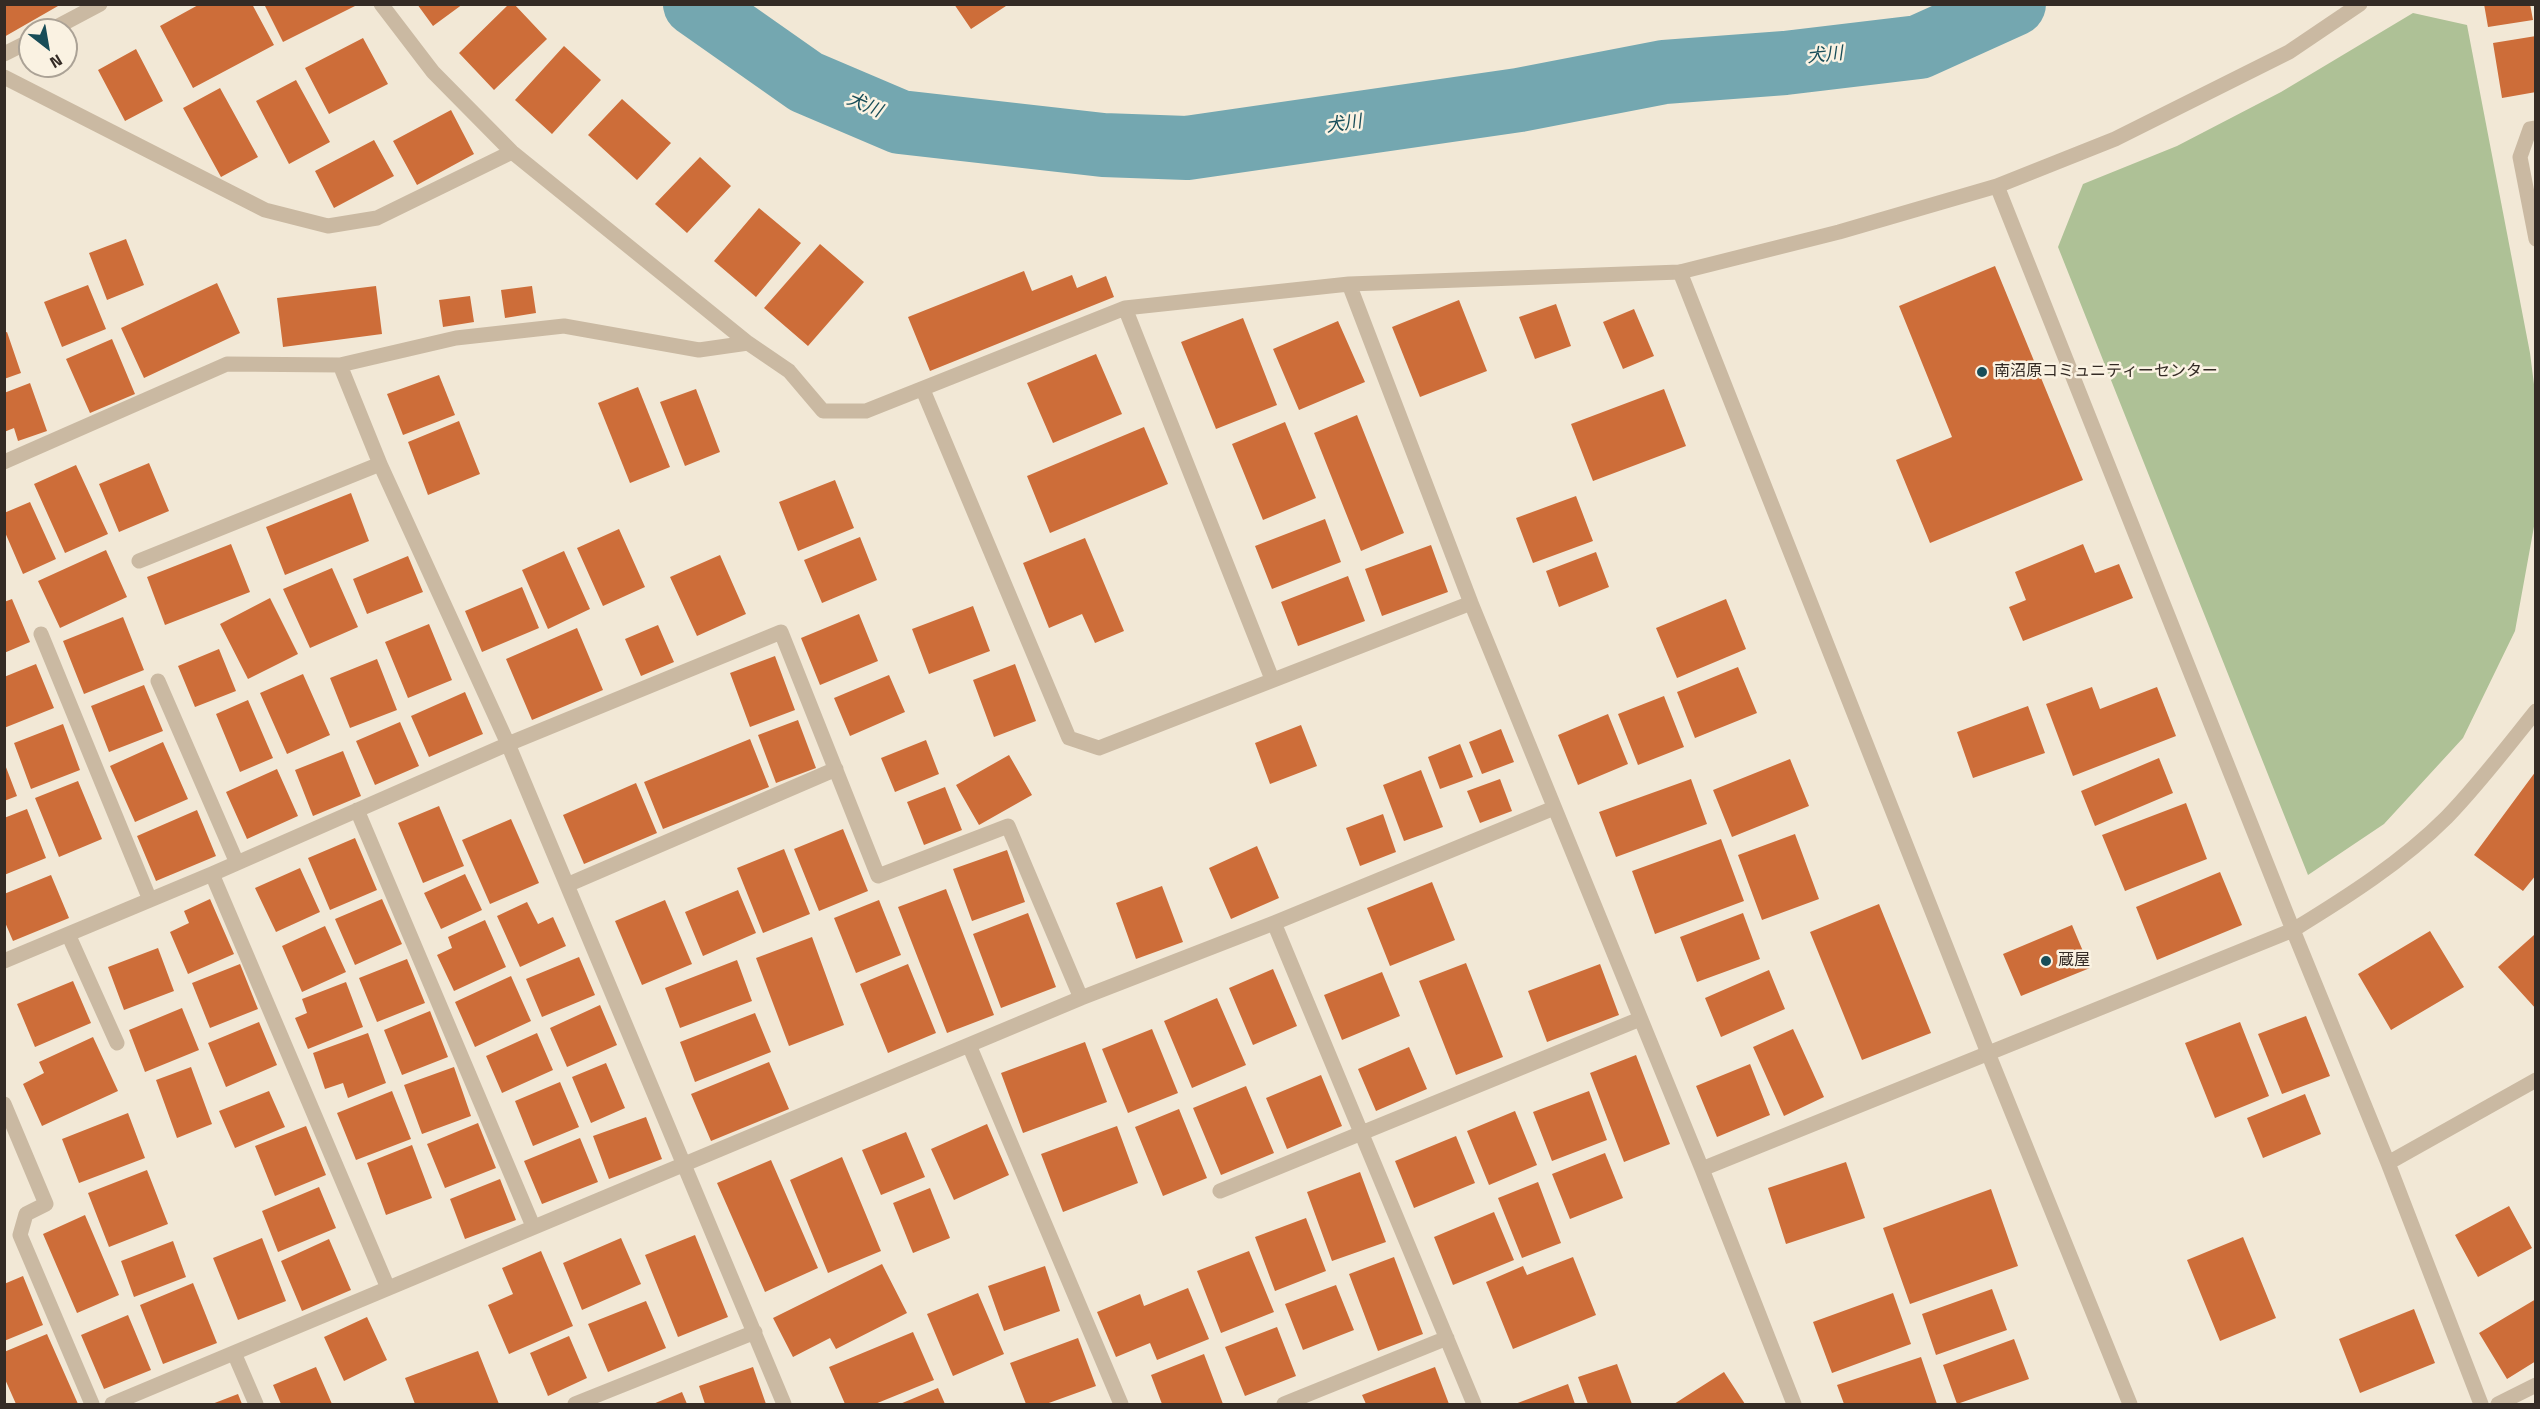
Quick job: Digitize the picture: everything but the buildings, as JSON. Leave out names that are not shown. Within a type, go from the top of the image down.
[{"type":"street","points":[[74,18],[100,4]]},
{"type":"street","points":[[381,4],[433,72],[512,152],[748,343],[789,371],[823,411],[866,411],[1125,308],[1349,284],[1680,272],[1839,232],[1997,186],[2115,139],[2289,52],[2360,4]]},
{"type":"street","points":[[4,54],[18,47]]},
{"type":"street","points":[[4,77],[265,210],[328,226],[377,218],[512,152]]},
{"type":"street","points":[[2535,128],[2530,129],[2520,157],[2535,239]]},
{"type":"street","points":[[1997,186],[2388,1163],[2481,1404]]},
{"type":"street","points":[[1680,272],[1988,1053],[2130,1404]]},
{"type":"street","points":[[1349,284],[1471,603],[1702,1168],[1794,1404]]},
{"type":"street","points":[[1125,308],[1272,679]]},
{"type":"street","points":[[4,462],[227,364],[340,365],[456,338],[564,326],[699,350],[748,343]]},
{"type":"street","points":[[340,365],[380,464],[508,744],[784,1404]]},
{"type":"street","points":[[922,390],[1069,738],[1099,748],[1471,603]]},
{"type":"street","points":[[139,561],[380,464]]},
{"type":"street","points":[[5,959],[212,874],[508,744],[781,632],[878,876],[1008,826],[1081,998]]},
{"type":"street","points":[[41,634],[150,900]]},
{"type":"street","points":[[158,681],[237,863]]},
{"type":"street","points":[[1702,1168],[2293,930],[2340,902],[2411,850],[2448,816],[2535,711]]},
{"type":"street","points":[[567,885],[836,770]]},
{"type":"street","points":[[112,1404],[1081,998],[1554,808]]},
{"type":"street","points":[[357,810],[533,1226]]},
{"type":"street","points":[[212,874],[388,1288]]},
{"type":"street","points":[[1274,922],[1474,1404]]},
{"type":"street","points":[[68,934],[117,1043]]},
{"type":"street","points":[[1220,1191],[1361,1131],[1640,1019]]},
{"type":"street","points":[[969,1045],[1121,1404]]},
{"type":"street","points":[[2388,1163],[2535,1080]]},
{"type":"street","points":[[4,1104],[46,1204],[26,1214],[20,1235],[92,1404]]},
{"type":"street","points":[[575,1404],[755,1332]]},
{"type":"street","points":[[1284,1404],[1447,1338]]},
{"type":"street","points":[[234,1353],[256,1404]]},
{"type":"street","points":[[2498,1404],[2535,1385]]},
{"type":"green space","points":[[2413,13],[2467,25],[2530,353],[2536,400],[2535,521],[2515,631],[2463,738],[2384,824],[2308,875],[2058,247],[2083,184],[2177,146],[2281,92]]},
{"type":"waterway","name":"犬川","points":[[695,4],[806,82],[900,122],[1103,145],[1187,148],[1519,100],[1664,72],[1785,63],[1919,47],[2014,4]]},
{"type":"place","name":"南沼原コミュニティーセンター","points":[[1982,372]]},
{"type":"place","name":"蔵屋","points":[[2046,961]]}]
